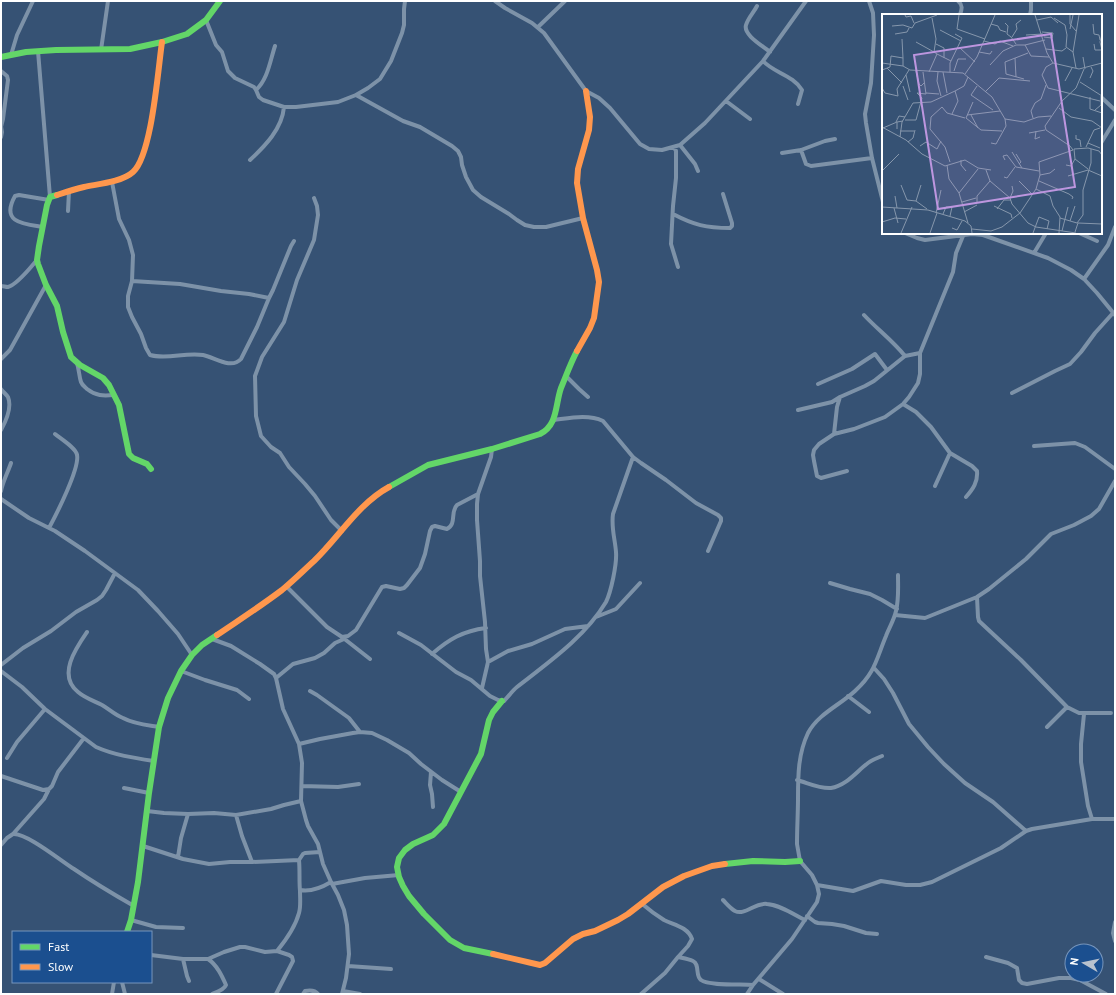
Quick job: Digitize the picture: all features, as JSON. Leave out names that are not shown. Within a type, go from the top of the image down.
[{"type":"street","points":[[11,55],[17,35],[33,1]]},
{"type":"street","points":[[101,50],[108,1]]},
{"type":"street","points":[[1,57],[38,51],[130,49],[162,42],[187,34],[206,20],[220,1]]},
{"type":"street","points":[[206,20],[216,45],[222,52],[228,71],[235,78],[251,85],[256,90],[259,97],[263,100],[284,107],[329,104],[356,95],[380,79],[391,61],[403,29],[405,1]]},
{"type":"street","points":[[495,1],[538,27],[586,91],[599,98],[610,108],[640,144],[649,149],[662,150],[680,145],[705,123],[763,61],[806,1]]},
{"type":"street","points":[[538,27],[565,1]]},
{"type":"street","points":[[869,1],[873,13],[874,35],[871,83],[866,123],[872,158],[882,198]]},
{"type":"street","points":[[958,1],[961,3],[962,7],[960,14]]},
{"type":"street","points":[[1030,1],[1030,14]]},
{"type":"street","points":[[757,6],[746,24],[746,29],[749,35],[770,52]]},
{"type":"street","points":[[43,227],[14,221],[10,216],[9,207],[14,196],[19,195],[50,199],[69,191],[112,182],[139,167],[150,126],[162,42]]},
{"type":"street","points":[[256,90],[265,77],[275,46]]},
{"type":"street","points":[[38,51],[50,199],[37,260],[46,285],[57,306],[72,357],[77,363],[103,378],[109,385],[119,405],[129,454],[134,459],[147,464],[151,469]]},
{"type":"street","points":[[763,61],[767,65],[791,79],[800,87],[802,90],[798,104]]},
{"type":"street","points":[[1,71],[7,76],[8,80],[4,119],[1,127],[1,137]]},
{"type":"street","points":[[128,931],[138,882],[159,727],[168,698],[181,671],[192,655],[202,645],[245,617],[286,586],[315,560],[371,499],[384,490],[413,472],[428,465],[492,449],[540,434],[546,431],[554,420],[561,389],[566,375],[594,318],[598,294],[599,282],[597,270],[583,218],[577,184],[578,169],[589,130],[590,117],[586,91]]},
{"type":"street","points":[[356,95],[452,146],[458,151],[461,157],[464,171],[473,190],[480,197],[525,225],[546,227],[583,218]]},
{"type":"street","points":[[1102,98],[1115,110]]},
{"type":"street","points":[[726,101],[750,119]]},
{"type":"street","points":[[250,160],[269,141],[283,115],[284,107]]},
{"type":"street","points":[[1102,141],[1115,120]]},
{"type":"street","points":[[782,153],[801,150],[835,139]]},
{"type":"street","points":[[680,145],[695,164],[698,171]]},
{"type":"street","points":[[674,147],[676,151],[677,163],[672,214],[671,244],[678,267]]},
{"type":"street","points":[[801,150],[806,164],[811,166],[872,158]]},
{"type":"street","points":[[112,182],[119,219],[132,249],[133,255],[132,281],[128,296],[128,307],[142,334],[148,352],[150,355],[156,357],[196,354],[205,355],[213,359],[229,363],[242,359],[294,241]]},
{"type":"street","points":[[68,211],[69,191]]},
{"type":"street","points":[[672,214],[698,225],[713,228],[730,228],[732,223],[722,194]]},
{"type":"street","points":[[314,198],[318,216],[314,240],[297,280],[284,322],[262,357],[256,372],[256,416],[261,436],[271,447],[280,453],[289,467],[312,492],[332,520],[342,531]]},
{"type":"street","points":[[1084,279],[1108,245],[1115,227]]},
{"type":"street","points":[[907,234],[926,240],[952,235],[989,235],[999,241],[1060,264],[1084,279],[1114,314],[1095,333],[1070,364],[1012,393]]},
{"type":"street","points":[[1034,253],[1045,234]]},
{"type":"street","points":[[1081,234],[1097,241]]},
{"type":"street","points":[[847,471],[820,478],[817,476],[814,461],[814,450],[819,444],[834,434],[885,417],[903,404],[909,397],[918,383],[920,374],[920,353],[953,272],[956,253],[963,236]]},
{"type":"street","points":[[1,286],[6,287],[15,283],[37,260]]},
{"type":"street","points":[[132,281],[180,284],[269,298]]},
{"type":"street","points":[[1,359],[10,350],[46,285]]},
{"type":"street","points":[[864,315],[905,356]]},
{"type":"street","points":[[798,410],[832,402],[874,381],[905,356],[920,353]]},
{"type":"street","points":[[818,384],[852,369],[875,354],[887,370]]},
{"type":"street","points":[[77,363],[81,382],[86,389],[97,395],[114,395]]},
{"type":"street","points":[[566,375],[588,397]]},
{"type":"street","points":[[1,389],[7,395],[9,401],[5,422],[1,430]]},
{"type":"street","points":[[834,434],[840,397]]},
{"type":"street","points":[[903,404],[916,412],[931,427],[950,453],[972,466],[977,471],[975,483],[972,490],[966,497]]},
{"type":"street","points":[[554,420],[590,417],[603,421],[633,457],[696,503],[718,515],[721,518],[721,521],[708,551]]},
{"type":"street","points":[[49,528],[65,494],[77,464],[78,456],[75,450],[55,434]]},
{"type":"street","points":[[1034,446],[1075,442],[1085,447],[1115,468]]},
{"type":"street","points":[[482,688],[488,662],[480,576],[477,520],[478,494],[491,457],[492,449]]},
{"type":"street","points":[[935,486],[950,453]]},
{"type":"street","points":[[633,457],[613,514],[612,523],[616,554],[613,576],[606,602],[589,626],[545,665],[516,688],[502,701],[491,715],[487,724],[486,737],[481,752],[470,773],[465,787],[444,823],[438,831],[430,837],[406,848],[399,858],[398,866],[401,883],[422,911],[453,943],[462,948],[473,951],[481,951],[540,965],[573,939],[618,920],[668,884],[684,876],[712,866],[753,861],[800,861]]},
{"type":"street","points":[[1,491],[11,463]]},
{"type":"street","points":[[895,615],[925,618],[977,597],[1020,564],[1051,534],[1074,525],[1091,516],[1099,509],[1115,481]]},
{"type":"street","points":[[276,678],[293,664],[315,658],[324,653],[356,630],[382,587],[404,588],[420,568],[432,527],[435,526],[447,529],[450,527],[453,522],[454,507],[478,494]]},
{"type":"street","points":[[1,499],[29,518],[55,531],[138,590],[158,610],[178,634],[192,655]]},
{"type":"street","points":[[1,665],[22,648],[51,631],[76,612],[102,596],[115,573]]},
{"type":"street","points":[[747,994],[792,940],[817,902],[817,885],[812,875],[800,861],[798,854],[797,780],[801,753],[808,732],[820,718],[854,692],[868,678],[874,668],[897,609],[898,575]]},
{"type":"street","points":[[596,617],[616,609],[640,583]]},
{"type":"street","points":[[830,583],[850,590],[870,594],[897,609]]},
{"type":"street","points":[[286,586],[327,627],[370,659]]},
{"type":"street","points":[[977,597],[979,620],[1067,707],[1084,714],[1111,713]]},
{"type":"street","points":[[488,662],[508,651],[532,644],[564,629],[589,626]]},
{"type":"street","points":[[432,654],[443,644],[458,635],[486,628]]},
{"type":"street","points":[[87,632],[70,662],[68,671],[69,677],[76,690],[122,718],[133,722],[159,727]]},
{"type":"street","points":[[399,633],[421,646],[456,672],[471,680],[490,696],[502,701]]},
{"type":"street","points":[[212,639],[231,646],[260,664],[274,674],[276,678],[283,709],[299,744],[302,763],[301,801],[308,826],[318,844],[323,864],[338,895],[346,918],[349,954],[343,992],[360,994]]},
{"type":"street","points":[[874,668],[884,679],[909,724],[928,747],[965,783],[993,802],[1026,831]]},
{"type":"street","points":[[1,671],[22,687],[45,709],[96,747],[126,757],[154,761]]},
{"type":"street","points":[[181,671],[237,690],[250,699]]},
{"type":"street","points":[[310,691],[349,718],[360,732]]},
{"type":"street","points":[[848,696],[869,712]]},
{"type":"street","points":[[1047,727],[1067,707]]},
{"type":"street","points":[[7,758],[17,742],[45,709]]},
{"type":"street","points":[[1084,714],[1081,762],[1087,800],[1092,819]]},
{"type":"street","points":[[299,744],[360,732],[372,733],[410,753],[431,772],[461,792]]},
{"type":"street","points":[[1,845],[13,834],[44,799],[58,772],[84,738]]},
{"type":"street","points":[[797,780],[818,786],[830,788],[834,787],[843,783],[868,764],[882,756]]},
{"type":"street","points":[[431,772],[430,785],[433,807]]},
{"type":"street","points":[[1,776],[43,790],[49,789]]},
{"type":"street","points":[[302,786],[338,787],[359,784]]},
{"type":"street","points":[[124,788],[149,793]]},
{"type":"street","points":[[147,811],[188,814],[214,812],[236,815],[271,809],[301,801]]},
{"type":"street","points":[[178,857],[181,838],[188,814]]},
{"type":"street","points":[[236,815],[252,862]]},
{"type":"street","points":[[817,885],[853,891],[882,881],[906,885],[920,885],[932,882],[1001,848],[1026,831],[1092,819],[1115,819]]},
{"type":"street","points":[[13,834],[20,835],[40,846],[73,869],[134,906]]},
{"type":"street","points":[[143,846],[187,860],[209,864],[299,860]]},
{"type":"street","points":[[277,952],[290,934],[298,919],[301,904],[299,860],[305,853],[320,852]]},
{"type":"street","points":[[300,890],[308,891],[332,883],[399,875]]},
{"type":"street","points":[[723,900],[733,909],[740,912],[744,912],[758,904],[765,903],[818,923],[832,924],[866,933],[877,934]]},
{"type":"street","points":[[641,904],[665,920],[683,928],[691,935],[692,939],[682,954],[665,973],[641,994]]},
{"type":"street","points":[[131,920],[156,927],[183,928]]},
{"type":"street","points":[[1115,922],[1113,933],[1115,941]]},
{"type":"street","points":[[152,955],[183,959],[208,959],[240,947],[289,955],[292,957],[293,961],[276,994]]},
{"type":"street","points":[[678,957],[696,963],[699,978],[702,981],[728,985],[754,985]]},
{"type":"street","points":[[986,957],[1008,963],[1017,968],[1019,980],[1022,983],[1027,984],[1059,978],[1071,978],[1080,980],[1106,994]]},
{"type":"street","points":[[183,959],[189,981]]},
{"type":"street","points":[[208,959],[219,971],[226,985],[222,990],[212,994]]},
{"type":"street","points":[[348,966],[392,969]]},
{"type":"street","points":[[759,979],[783,994]]},
{"type":"street","points":[[112,994],[114,983]]},
{"type":"street","points":[[122,983],[125,994]]},
{"type":"street","points":[[303,994],[305,991],[311,990],[318,994]]},
{"type":"traffic: fast","points":[[1,57],[26,52],[56,50],[130,49],[162,42],[187,34],[206,20],[220,1]]},
{"type":"traffic: fast","points":[[57,195],[50,197],[47,205],[39,246],[37,260],[38,264],[46,285],[57,306],[71,357],[80,365],[103,378],[109,385],[119,405],[129,454],[133,458],[147,464],[151,469]]},
{"type":"traffic: fast","points":[[389,487],[428,465],[492,449],[540,434],[546,430],[553,420],[561,388],[577,351]]},
{"type":"traffic: fast","points":[[127,931],[131,920],[138,882],[159,727],[168,698],[181,671],[192,655],[202,645],[217,635]]},
{"type":"traffic: fast","points":[[493,954],[464,948],[450,940],[424,914],[409,896],[399,877],[397,867],[399,858],[405,850],[413,844],[433,835],[444,824],[481,754],[489,720],[493,712],[502,701]]},
{"type":"traffic: fast","points":[[725,864],[753,861],[800,861]]},
{"type":"traffic: slow","points":[[57,195],[123,178],[133,172],[140,163],[145,148],[153,111],[162,42]]},
{"type":"traffic: slow","points":[[577,351],[594,318],[599,282],[583,218],[577,183],[578,169],[589,130],[590,117],[586,91]]},
{"type":"traffic: slow","points":[[217,635],[286,587],[323,552],[349,521],[368,502],[389,487]]},
{"type":"traffic: slow","points":[[493,954],[540,965],[545,963],[573,939],[618,920],[663,887],[684,876],[712,866],[725,864]]}]
